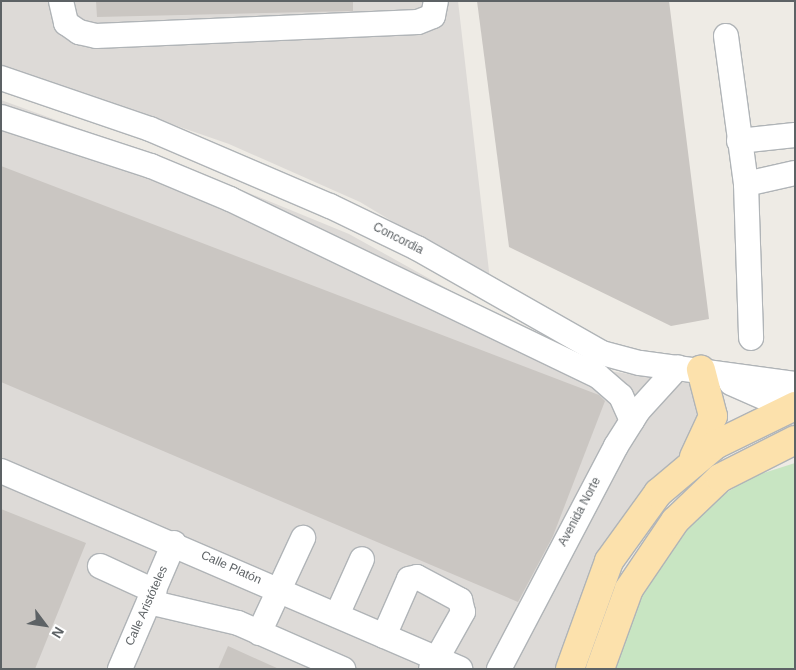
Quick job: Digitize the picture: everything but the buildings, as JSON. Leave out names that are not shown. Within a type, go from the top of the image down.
[{"type":"main road","points":[[689,464],[713,416],[695,369]]},
{"type":"main road","points":[[570,669],[609,561],[652,499],[689,464],[735,433],[792,399]]},
{"type":"main road","points":[[600,669],[629,589],[660,538],[720,478],[755,458],[795,440]]},
{"type":"main road","points":[[755,458],[795,455]]},
{"type":"street","points":[[60,1],[66,23],[79,32],[96,36],[418,22],[433,16],[436,1]]},
{"type":"street","points":[[726,36],[746,184],[751,338]]},
{"type":"street","name":"Concordia","points":[[1,78],[150,129],[321,202],[417,248],[602,353],[695,369],[792,399]]},
{"type":"street","points":[[1,117],[82,141],[221,195],[598,376],[621,396],[632,421]]},
{"type":"street","points":[[739,141],[795,135]]},
{"type":"street","points":[[746,184],[795,173]]},
{"type":"street","name":"Avenida Norte","points":[[499,669],[632,421],[695,369]]},
{"type":"street","name":"Calle Platón","points":[[1,471],[280,589],[384,636],[434,664],[460,669]]},
{"type":"street","points":[[259,633],[303,538]]},
{"type":"street","name":"Calle Aristóteles","points":[[120,669],[174,543]]},
{"type":"street","points":[[337,615],[362,559]]},
{"type":"street","points":[[100,566],[152,596],[220,618],[343,669]]},
{"type":"street","points":[[384,636],[409,579],[417,577],[460,600],[463,612],[434,664]]},
{"type":"shaded area","points":[[1,1],[458,1],[490,280],[360,202],[229,144],[1,65]]},
{"type":"shaded area","points":[[1,100],[188,168],[349,234],[590,368],[706,386],[716,412],[682,456],[562,669],[1,669]]},
{"type":"green space","points":[[795,463],[795,669],[615,669],[648,576],[673,538],[712,502],[751,477]]}]
